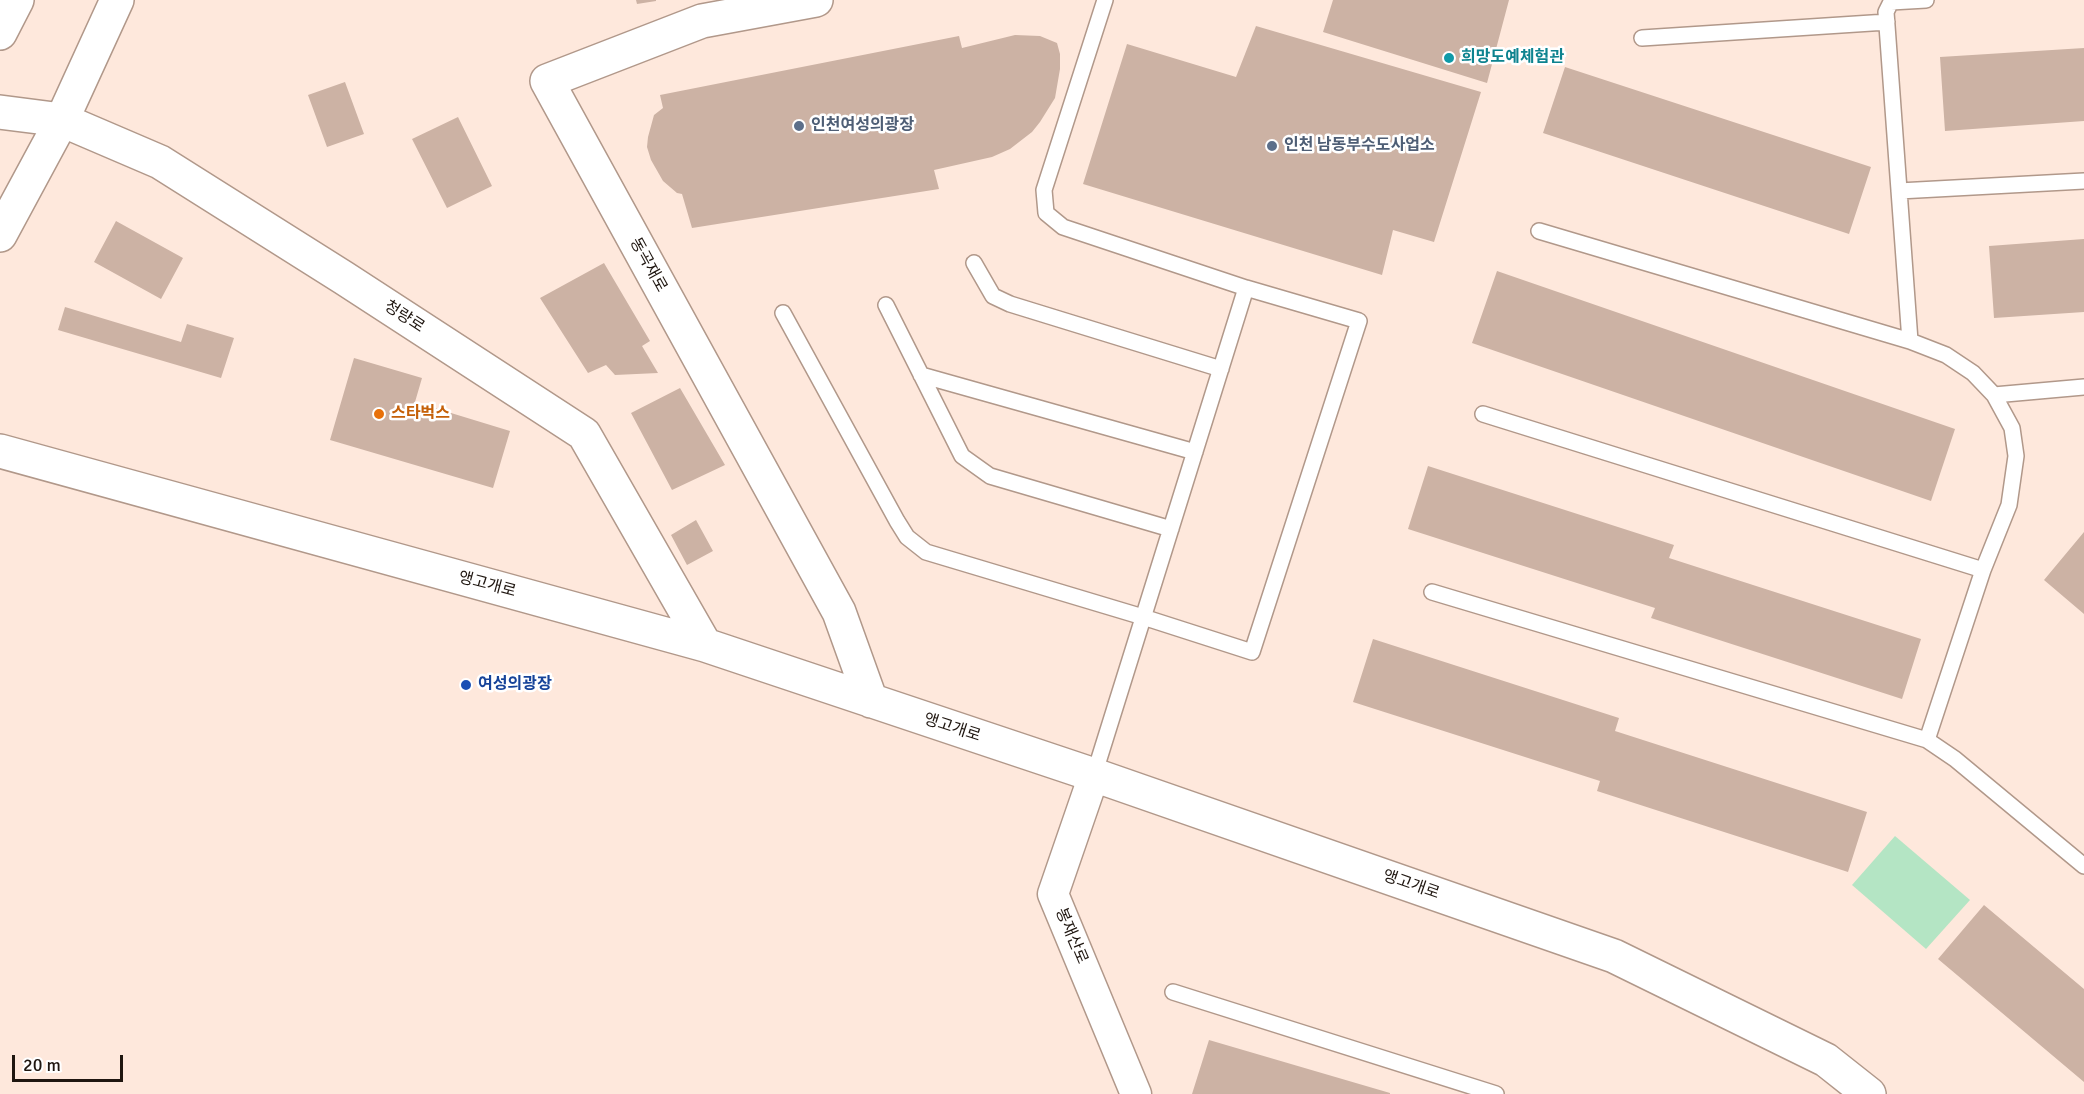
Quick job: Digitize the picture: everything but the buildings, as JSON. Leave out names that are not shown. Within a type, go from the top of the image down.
[{"type":"street","points":[[0,33],[17,0]]},
{"type":"street","points":[[0,235],[62,120],[117,0]]},
{"type":"street","name":"동곡재로","points":[[816,0],[702,21],[547,81],[839,612],[871,701]]},
{"type":"street","name":"청량로","points":[[0,112],[62,120],[160,162],[584,434],[705,645]]},
{"type":"street","name":"앵고개로","points":[[0,451],[705,645],[1094,775],[1614,956],[1826,1060],[1869,1094]]},
{"type":"street","name":"봉재산로","points":[[1094,775],[1053,894],[1136,1094]]},
{"type":"lane","points":[[783,314],[907,537],[926,552],[1252,652],[1359,321],[1246,288],[1063,227],[1046,213],[1044,190],[1105,0]]},
{"type":"lane","points":[[1910,341],[1887,12],[1891,2],[1926,0]]},
{"type":"lane","points":[[1642,38],[1887,22]]},
{"type":"lane","points":[[1899,191],[2084,181]]},
{"type":"lane","points":[[1539,231],[1910,341],[1946,356],[1973,373],[1994,395],[2012,428],[2016,456],[2009,506],[1983,570],[1927,740]]},
{"type":"lane","points":[[974,263],[993,296],[1010,304],[1221,369]]},
{"type":"lane","points":[[1094,775],[1246,288]]},
{"type":"lane","points":[[886,305],[962,456],[990,476],[1171,529]]},
{"type":"lane","points":[[921,375],[1195,452]]},
{"type":"lane","points":[[1994,395],[2084,387]]},
{"type":"lane","points":[[1483,414],[1983,570]]},
{"type":"lane","points":[[1432,592],[1927,740],[1955,759],[2084,866]]},
{"type":"lane","points":[[1173,992],[1494,1094]]},
{"type":"green space","points":[[1895,836],[1970,900],[1926,949],[1852,885]]},
{"type":"place","name":"희망도예체험관","points":[[1449,58]]},
{"type":"place","name":"인천여성의광장","points":[[799,126]]},
{"type":"place","name":"인천 남동부수도사업소","points":[[1272,146]]},
{"type":"place","name":"스타벅스","points":[[379,414]]},
{"type":"place","name":"여성의광장","points":[[466,685]]}]
